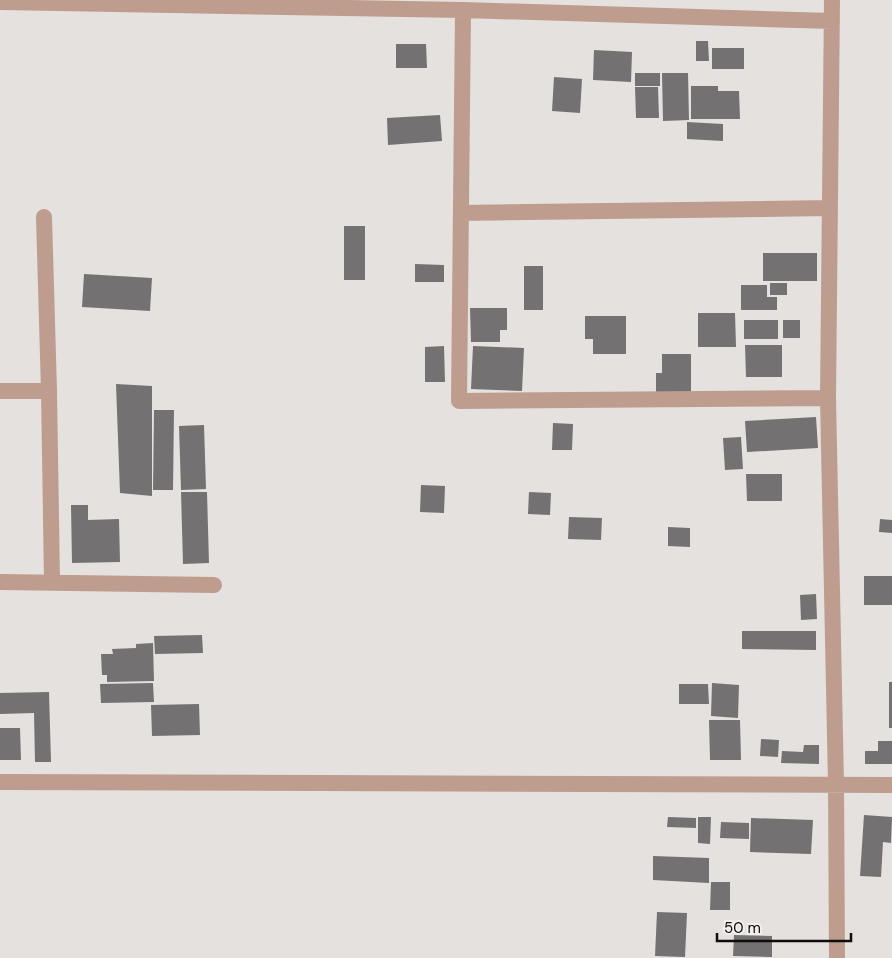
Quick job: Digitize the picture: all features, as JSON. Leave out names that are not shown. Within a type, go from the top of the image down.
[{"type":"street","points":[[832,0],[828,398],[836,784],[836,958]]},
{"type":"street","points":[[0,2],[464,10],[832,21]]},
{"type":"street","points":[[464,10],[459,401],[828,398]]},
{"type":"street","points":[[461,213],[830,208]]},
{"type":"street","points":[[44,217],[52,582]]},
{"type":"street","points":[[0,391],[49,391]]},
{"type":"street","points":[[0,582],[214,585]]},
{"type":"street","points":[[0,782],[892,785]]},
{"type":"building","points":[[696,41],[708,41],[709,61],[696,61]]},
{"type":"building","points":[[396,44],[426,44],[427,68],[396,68]]},
{"type":"building","points":[[712,48],[744,48],[744,69],[712,69]]},
{"type":"building","points":[[594,50],[632,52],[631,82],[593,80]]},
{"type":"building","points":[[635,73],[660,73],[660,86],[635,86]]},
{"type":"building","points":[[662,73],[688,73],[689,120],[663,121]]},
{"type":"building","points":[[554,77],[582,79],[580,113],[552,111]]},
{"type":"building","points":[[691,86],[718,86],[718,91],[739,91],[740,119],[691,119]]},
{"type":"building","points":[[635,87],[658,87],[659,118],[636,118]]},
{"type":"building","points":[[440,115],[442,141],[388,145],[387,118]]},
{"type":"building","points":[[687,122],[723,124],[723,141],[687,139]]},
{"type":"building","points":[[344,226],[365,226],[365,280],[344,280]]},
{"type":"building","points":[[763,253],[817,253],[817,281],[763,281]]},
{"type":"building","points":[[415,264],[444,265],[444,282],[415,282]]},
{"type":"building","points":[[524,266],[543,266],[543,310],[524,310]]},
{"type":"building","points":[[84,274],[152,278],[150,311],[82,307]]},
{"type":"building","points":[[770,283],[787,283],[787,295],[770,295]]},
{"type":"building","points":[[741,285],[767,285],[767,297],[777,297],[777,310],[741,310]]},
{"type":"building","points":[[470,308],[507,308],[507,330],[500,330],[500,342],[471,342]]},
{"type":"building","points":[[698,313],[735,313],[736,347],[698,347]]},
{"type":"building","points":[[585,316],[626,316],[626,354],[593,354],[593,339],[585,339]]},
{"type":"building","points":[[744,320],[778,320],[778,339],[744,339]]},
{"type":"building","points":[[783,320],[800,320],[800,338],[783,338]]},
{"type":"building","points":[[745,345],[782,345],[782,377],[746,377]]},
{"type":"building","points":[[444,346],[445,382],[425,382],[425,347]]},
{"type":"building","points":[[473,346],[524,348],[522,391],[471,389]]},
{"type":"building","points":[[662,354],[691,354],[691,395],[656,395],[656,373],[662,373]]},
{"type":"building","points":[[116,384],[152,386],[152,496],[120,493]]},
{"type":"building","points":[[154,410],[174,410],[173,490],[153,490]]},
{"type":"building","points":[[816,417],[818,448],[747,452],[745,421]]},
{"type":"building","points":[[553,423],[573,424],[572,450],[552,450]]},
{"type":"building","points":[[204,425],[206,489],[181,490],[179,426]]},
{"type":"building","points":[[741,437],[743,469],[725,470],[723,438]]},
{"type":"building","points":[[746,474],[782,474],[782,501],[747,501]]},
{"type":"building","points":[[421,485],[445,486],[444,513],[420,512]]},
{"type":"building","points":[[181,492],[207,492],[209,563],[183,564]]},
{"type":"building","points":[[529,492],[551,493],[550,515],[528,514]]},
{"type":"building","points":[[71,505],[88,505],[88,520],[119,519],[120,562],[72,563]]},
{"type":"building","points":[[569,517],[602,518],[601,540],[568,539]]},
{"type":"building","points":[[880,519],[892,520],[892,533],[879,532]]},
{"type":"building","points":[[668,527],[690,528],[690,547],[668,546]]},
{"type":"building","points":[[864,576],[892,576],[892,605],[864,605]]},
{"type":"building","points":[[816,594],[817,619],[801,620],[800,595]]},
{"type":"building","points":[[742,631],[816,631],[816,650],[742,649]]},
{"type":"building","points":[[202,635],[203,653],[155,654],[154,636]]},
{"type":"building","points":[[153,643],[154,681],[107,682],[107,675],[102,675],[101,654],[113,654],[112,649],[136,648],[136,644]]},
{"type":"building","points":[[889,682],[892,682],[892,728],[889,728]]},
{"type":"building","points":[[153,683],[154,702],[101,703],[100,684]]},
{"type":"building","points":[[712,683],[739,685],[738,718],[711,716]]},
{"type":"building","points":[[679,684],[708,684],[709,704],[679,704]]},
{"type":"building","points":[[49,692],[51,762],[35,762],[34,713],[0,714],[0,693]]},
{"type":"building","points":[[199,704],[200,735],[152,736],[151,705]]},
{"type":"building","points":[[709,720],[740,720],[741,760],[710,760]]},
{"type":"building","points":[[0,728],[20,728],[21,760],[0,760]]},
{"type":"building","points":[[761,739],[779,740],[778,757],[760,756]]},
{"type":"building","points":[[878,741],[892,741],[892,764],[865,764],[865,751],[878,751]]},
{"type":"building","points":[[804,745],[819,745],[819,764],[781,763],[782,751],[803,752]]},
{"type":"building","points":[[864,815],[892,817],[891,843],[883,842],[881,877],[860,876]]},
{"type":"building","points":[[668,817],[696,818],[696,828],[667,827]]},
{"type":"building","points":[[698,817],[711,817],[710,844],[698,843]]},
{"type":"building","points":[[751,818],[813,820],[811,854],[750,852]]},
{"type":"building","points":[[721,822],[749,823],[749,839],[720,838]]},
{"type":"building","points":[[653,856],[709,858],[709,883],[653,880]]},
{"type":"building","points":[[711,882],[730,882],[730,910],[710,910]]},
{"type":"building","points":[[657,912],[687,913],[685,957],[655,956]]},
{"type":"building","points":[[734,935],[772,936],[772,957],[733,956]]}]
